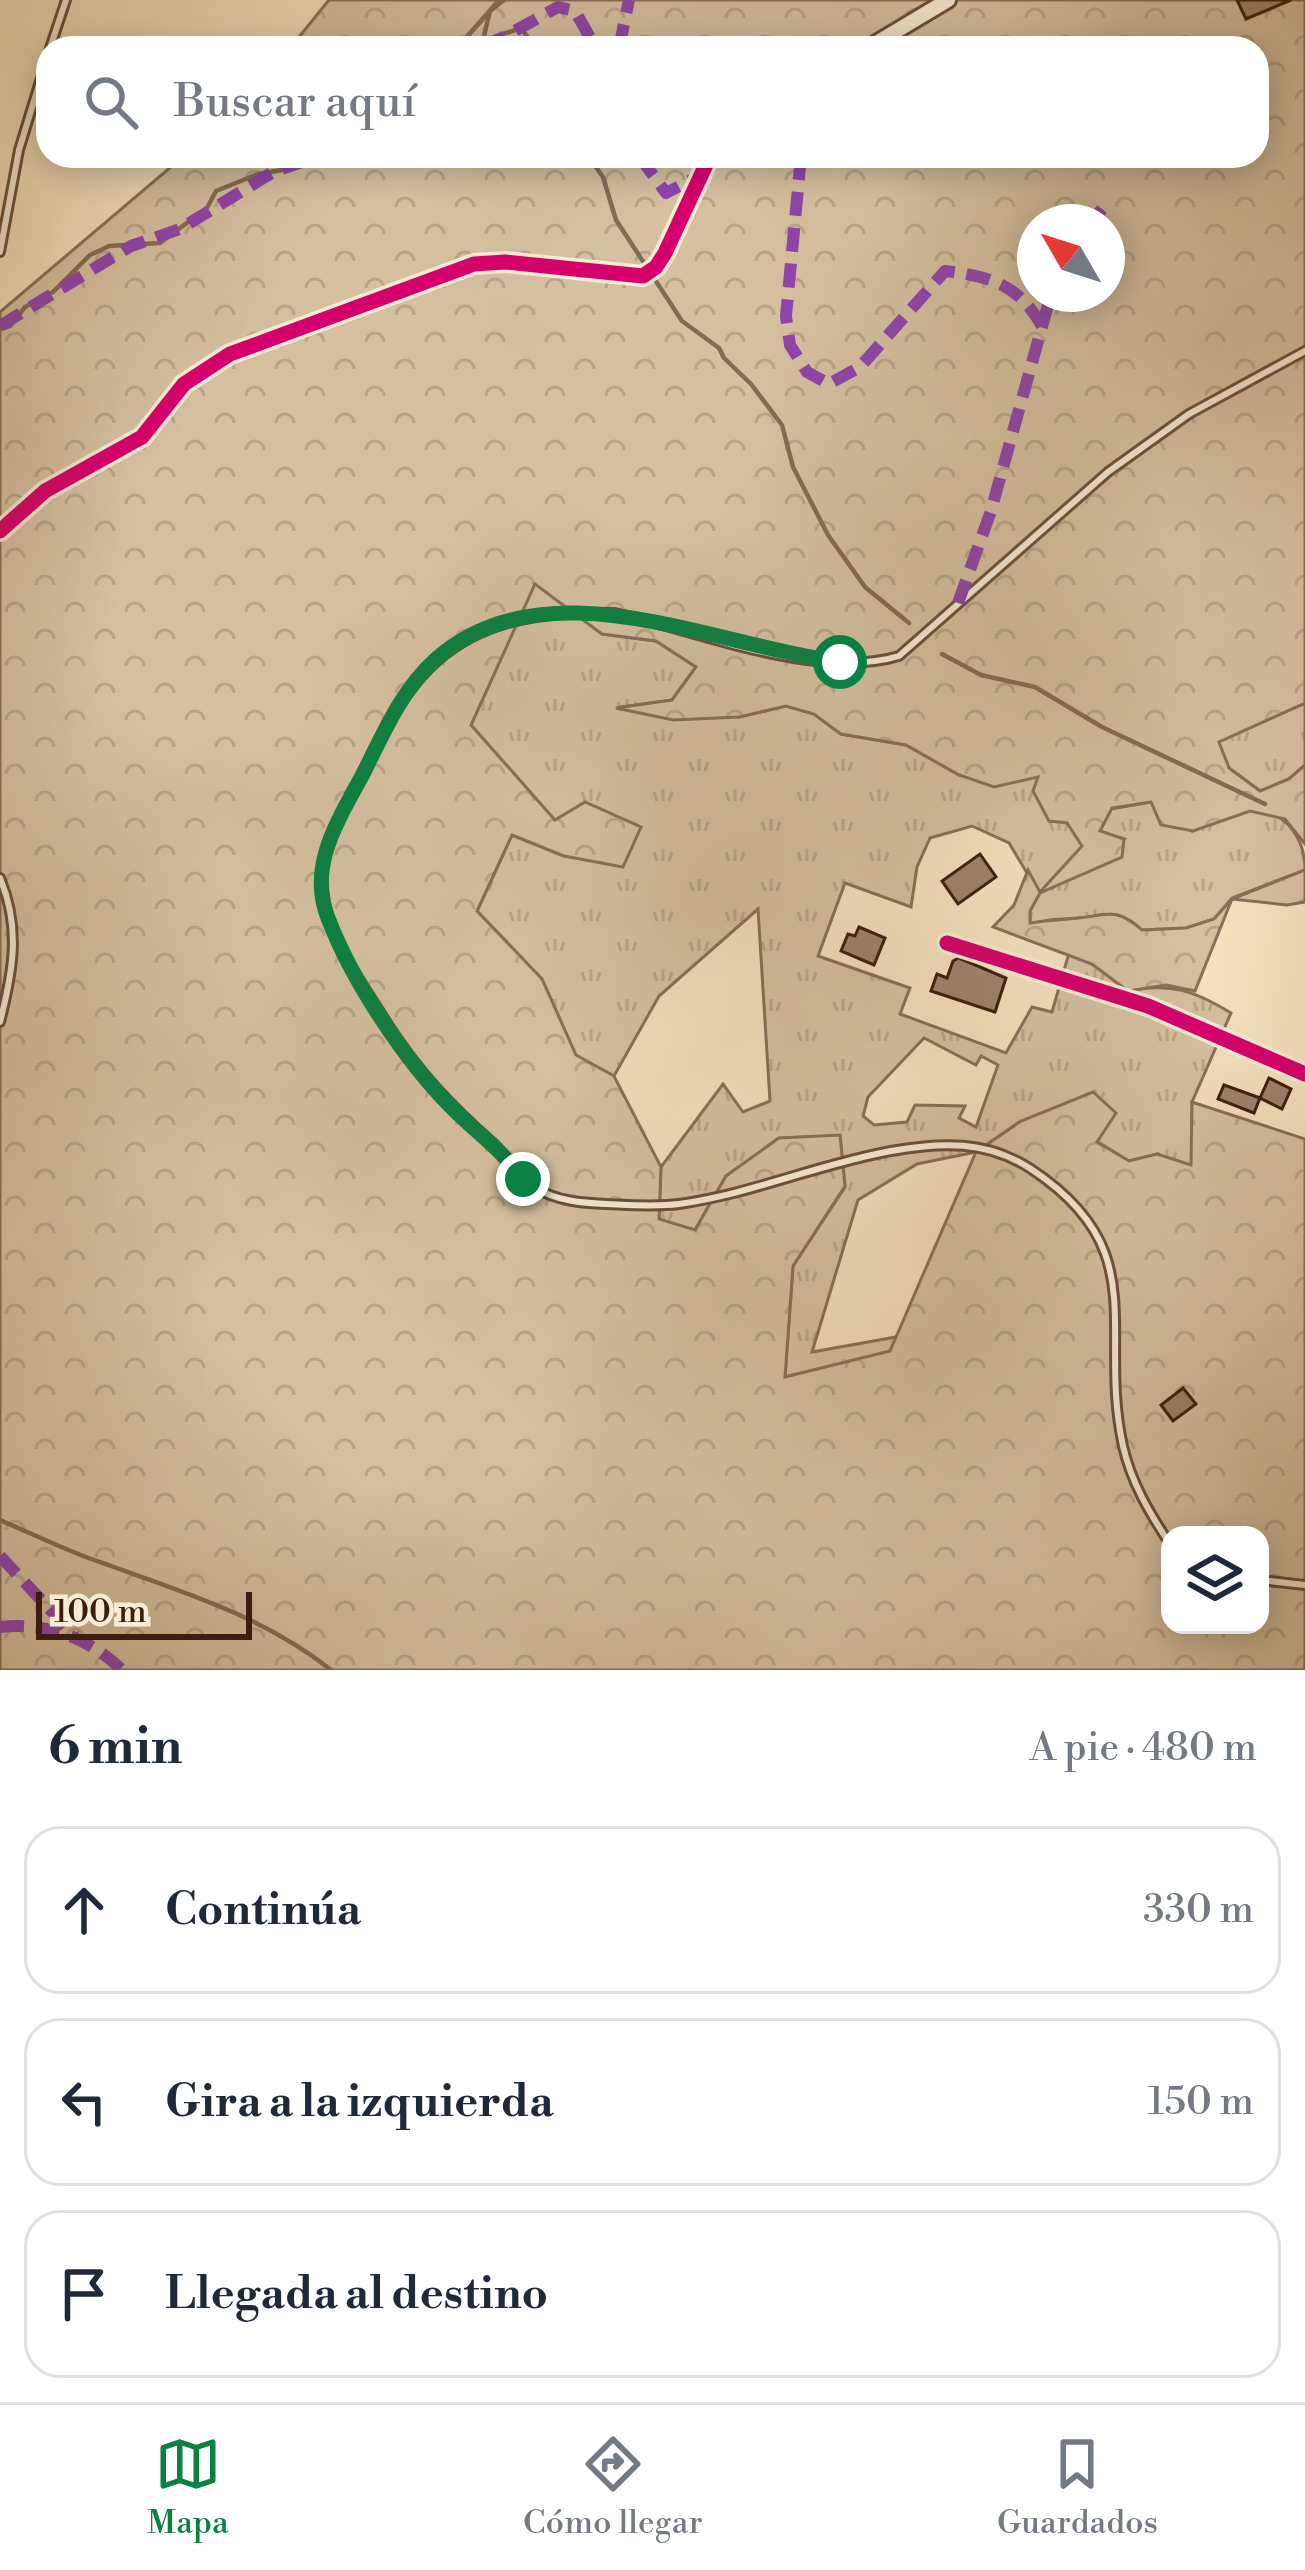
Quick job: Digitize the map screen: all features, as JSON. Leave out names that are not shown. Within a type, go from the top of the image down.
[{"type":"street","points":[[888,36],[948,0]]},
{"type":"street","points":[[0,531],[44,491],[142,436],[200,372],[284,332],[474,264],[517,262],[643,276],[665,253],[704,168]]},
{"type":"street","points":[[947,943],[1148,1006],[1305,1074]]},
{"type":"lane","points":[[54,36],[66,0]]},
{"type":"lane","points":[[0,252],[19,150],[36,94]]},
{"type":"lane","points":[[1161,1530],[1141,1498],[1124,1451],[1116,1374],[1116,1309],[1105,1247],[1059,1190],[1010,1156],[975,1146],[932,1144],[855,1157],[677,1204],[584,1203],[537,1190],[505,1153],[446,1102],[391,1030],[341,949],[326,914],[321,869],[327,846],[393,714],[413,684],[452,647],[524,618],[588,612],[634,617],[787,656],[877,663],[899,656],[1126,458],[1190,413],[1305,351]]},
{"type":"lane","points":[[0,878],[12,912],[16,948],[0,1022]]},
{"type":"lane","points":[[1269,1581],[1305,1585]]},
{"type":"green space","points":[[329,0],[498,0],[466,36],[300,36]]},
{"type":"green space","points":[[501,0],[1305,0],[1305,703],[1219,742],[1229,768],[1260,791],[1289,779],[1305,765],[1305,844],[1285,819],[1250,811],[1193,831],[1161,825],[1151,802],[1112,808],[1100,831],[1124,839],[1122,857],[1040,893],[1030,911],[1030,923],[1112,914],[1142,930],[1186,928],[1214,919],[1232,899],[1195,991],[1166,985],[1128,991],[1092,964],[993,927],[1014,905],[1028,870],[1040,892],[1082,846],[1067,823],[1049,821],[1033,791],[1038,777],[994,787],[959,775],[906,745],[841,734],[814,714],[786,706],[739,717],[673,720],[616,708],[672,700],[696,667],[656,641],[602,634],[535,584],[471,725],[555,820],[585,802],[641,827],[623,867],[564,856],[512,835],[477,911],[542,979],[576,1055],[614,1076],[661,1167],[659,1219],[695,1230],[726,1176],[779,1138],[840,1135],[845,1186],[793,1266],[785,1377],[890,1351],[976,1152],[1021,1121],[1093,1092],[1116,1113],[1097,1142],[1129,1161],[1157,1154],[1191,1165],[1192,1102],[1305,1139],[1305,1670],[0,1670],[0,312],[170,168],[1269,168],[1269,36],[469,36]]},
{"type":"green space","points":[[535,583],[602,634],[656,641],[696,667],[672,700],[621,707],[739,717],[786,706],[814,714],[841,734],[906,745],[959,775],[1039,776],[1083,846],[1042,892],[1124,839],[1099,831],[1111,809],[1151,802],[1192,831],[1247,811],[1272,814],[1297,836],[1305,870],[1232,898],[1214,919],[1186,928],[1142,930],[1112,914],[1030,925],[1030,911],[1039,893],[1009,843],[972,826],[930,838],[917,867],[911,907],[845,883],[818,956],[910,988],[900,1014],[1006,1053],[1032,1007],[1052,1012],[1069,953],[1128,991],[1182,990],[1231,1013],[1192,1102],[1192,1166],[1157,1154],[1129,1161],[1096,1141],[1021,1121],[976,1152],[917,1164],[858,1200],[812,1352],[896,1337],[890,1352],[785,1377],[793,1266],[845,1187],[840,1136],[779,1138],[726,1176],[695,1230],[659,1220],[661,1167],[723,1084],[743,1112],[770,1101],[758,909],[659,996],[614,1076],[576,1056],[542,979],[477,911],[512,835],[564,856],[555,821],[471,725]],"holes":[[[924,1038],[976,1065],[981,1056],[998,1065],[976,1127],[959,1118],[965,1106],[915,1105],[907,1122],[874,1125],[863,1116],[868,1097]]]},
{"type":"green space","points":[[1305,703],[1305,765],[1289,779],[1260,791],[1229,768],[1218,742]]},
{"type":"green space","points":[[1305,870],[1305,902],[1287,905],[1232,899]]},
{"type":"building","points":[[1237,0],[1291,0],[1246,19]]},
{"type":"building","points":[[980,854],[996,877],[958,904],[942,881]]},
{"type":"building","points":[[859,927],[885,938],[874,965],[841,951],[848,934],[855,936]]},
{"type":"building","points":[[959,958],[1006,978],[995,1012],[931,991],[937,974],[947,978],[953,961]]},
{"type":"building","points":[[1269,1078],[1291,1089],[1282,1109],[1260,1098]]},
{"type":"building","points":[[1224,1085],[1260,1098],[1254,1113],[1218,1099]]},
{"type":"building","points":[[1183,1388],[1196,1404],[1173,1421],[1161,1405]]},
{"type":"waterway","points":[[484,36],[490,11],[504,0]]},
{"type":"waterway","points":[[497,36],[521,28],[527,36]]},
{"type":"waterway","points":[[0,329],[10,326],[25,307],[53,292],[90,255],[109,246],[160,243],[207,208],[216,191],[285,168]]},
{"type":"waterway","points":[[597,168],[616,220],[682,321],[719,348],[782,425],[793,467],[828,535],[865,587],[909,623]]},
{"type":"waterway","points":[[942,654],[981,675],[1035,687],[1102,727],[1265,804]]},
{"type":"waterway","points":[[0,1520],[244,1617],[331,1670]]},
{"type":"marked path","points":[[622,36],[629,0]]},
{"type":"marked path","points":[[506,36],[558,7],[575,11],[589,36]]},
{"type":"marked path","points":[[0,326],[131,246],[180,229],[284,168]]},
{"type":"marked path","points":[[648,168],[666,193],[699,176]]},
{"type":"marked path","points":[[800,168],[786,316],[790,345],[807,372],[829,384],[860,367],[945,271],[1002,285],[1023,301],[1042,326]]},
{"type":"marked path","points":[[958,603],[991,511],[1046,312]]},
{"type":"marked path","points":[[0,1556],[75,1636]]},
{"type":"marked path","points":[[0,1627],[66,1634],[122,1670]]},
{"type":"cycle path","points":[[0,531],[45,491],[142,437],[184,384],[230,354],[474,264],[505,262],[643,276],[665,253],[704,168]]},
{"type":"cycle path","points":[[947,943],[1148,1006],[1305,1074]]},
{"type":"route","points":[[523,1179],[505,1153],[454,1111],[414,1062],[341,949],[326,914],[320,890],[327,846],[393,714],[434,660],[452,647],[502,624],[563,613],[614,613],[787,656],[840,662]]}]
